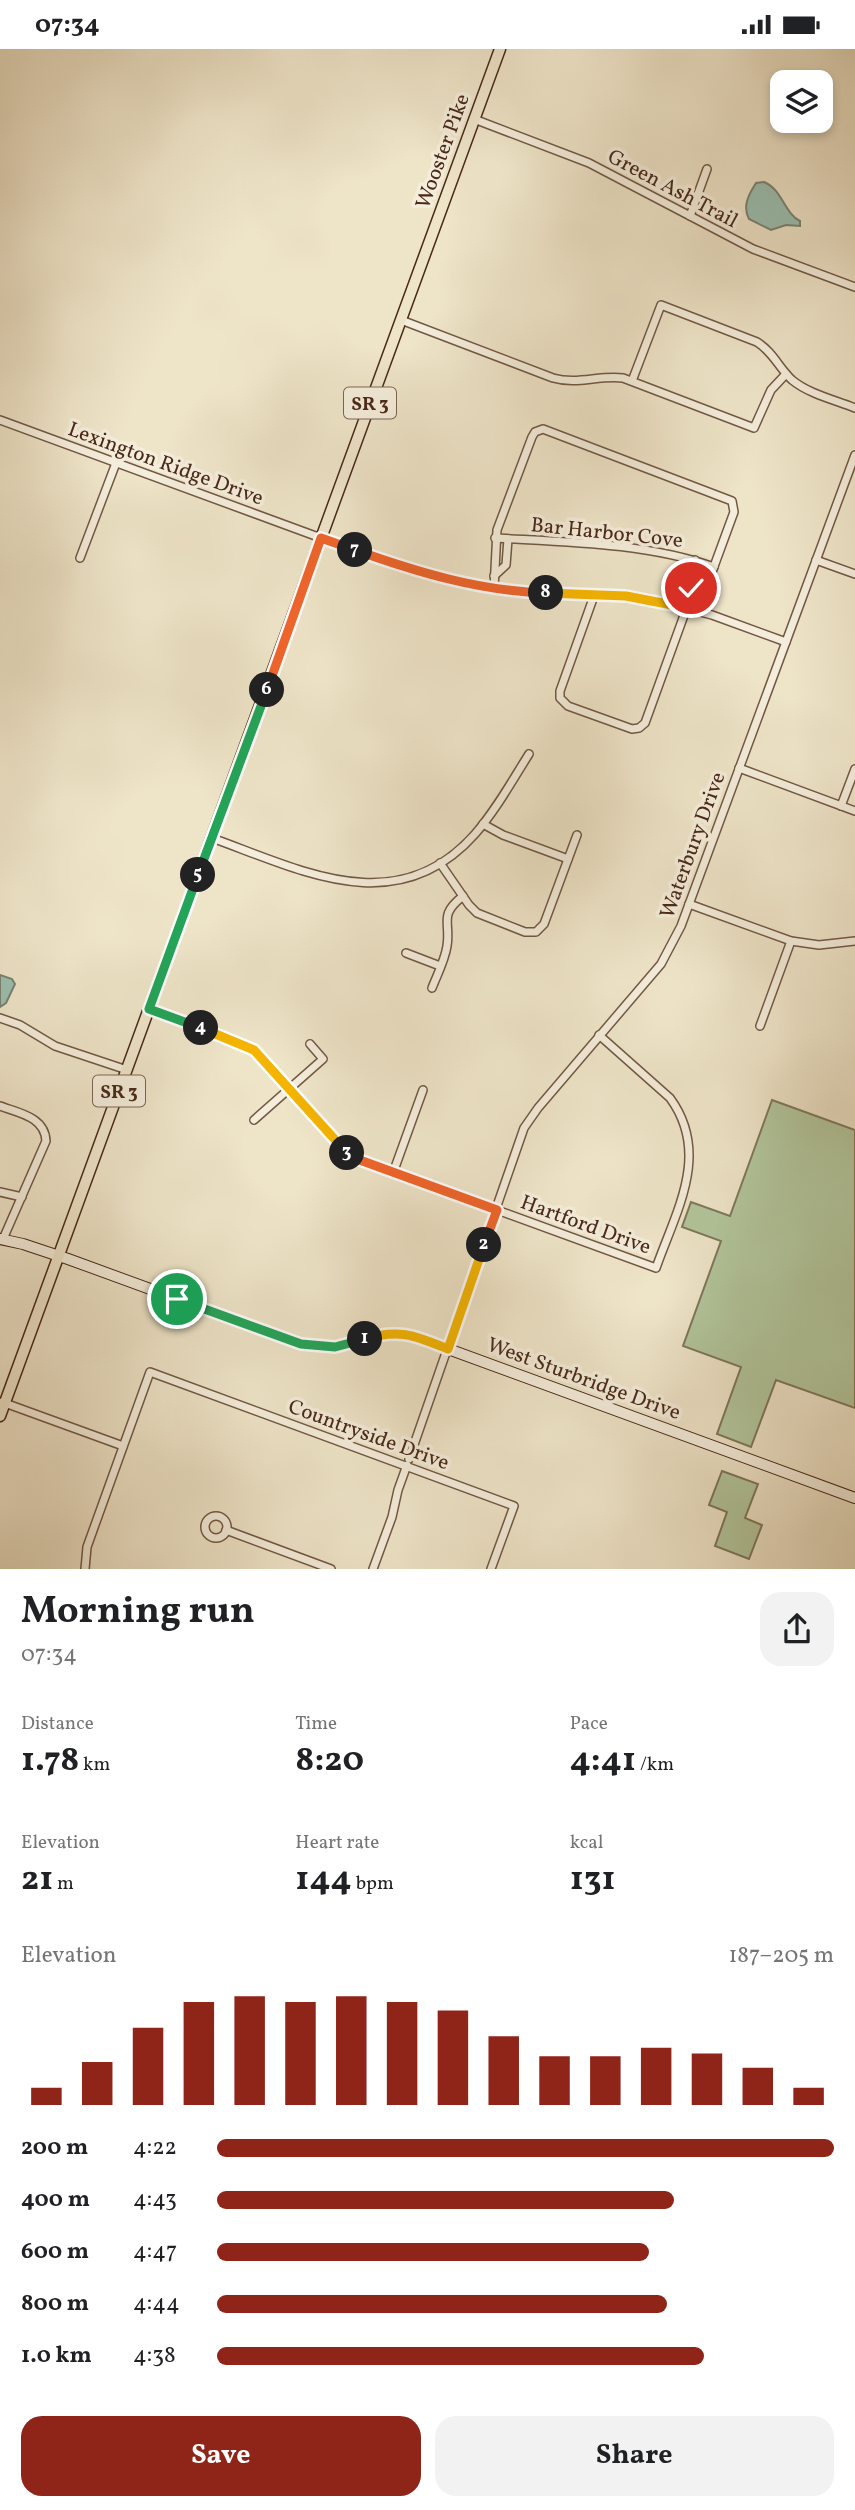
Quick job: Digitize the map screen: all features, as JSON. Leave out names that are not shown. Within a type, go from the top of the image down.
[{"type":"main road","name":"Wooster Pike","points":[[401,320],[500,49]]},
{"type":"main road","name":"SR 3","points":[[0,1416],[401,320]]},
{"type":"street","name":"Green Ash Trail","points":[[474,119],[582,160],[753,250],[855,287]]},
{"type":"street","points":[[690,216],[707,169]]},
{"type":"street","points":[[632,381],[661,305],[760,344],[775,357],[786,374],[805,388],[855,408]]},
{"type":"street","points":[[401,320],[562,381],[613,377],[632,381],[754,428],[766,398],[786,374]]},
{"type":"street","name":"Lexington Ridge Drive","points":[[0,420],[410,569],[494,589],[595,593],[650,599],[698,610],[786,642]]},
{"type":"street","points":[[494,589],[495,538],[532,437],[535,432],[543,429],[732,501],[734,512],[698,610]]},
{"type":"street","name":"Waterbury Drive","points":[[373,1569],[407,1464],[530,1117],[661,964],[676,938],[855,455]]},
{"type":"street","points":[[80,558],[116,463]]},
{"type":"street","name":"Bar Harbor Cove","points":[[495,538],[622,548],[695,560],[714,567]]},
{"type":"street","points":[[494,576],[506,565],[508,539]]},
{"type":"street","points":[[695,560],[689,584],[702,599]]},
{"type":"street","points":[[816,560],[855,574]]},
{"type":"street","points":[[595,593],[560,697],[568,706],[632,729],[645,723],[687,607]]},
{"type":"street","points":[[212,838],[315,875],[350,882],[379,883],[398,879],[440,863],[461,847],[483,824],[529,754]]},
{"type":"street","points":[[739,768],[855,811]]},
{"type":"street","points":[[841,806],[855,769]]},
{"type":"street","points":[[483,824],[503,835],[568,859]]},
{"type":"street","points":[[440,863],[473,910],[525,932],[536,932],[544,924],[577,835]]},
{"type":"street","points":[[432,988],[447,947],[445,926],[448,915],[453,905],[463,896]]},
{"type":"street","points":[[689,904],[791,941],[829,944],[855,941]]},
{"type":"street","points":[[760,1026],[791,941]]},
{"type":"street","points":[[407,953],[440,966]]},
{"type":"street","name":"Hartford Drive","points":[[149,1009],[244,1045],[261,1057],[348,1154],[393,1173],[656,1268],[687,1181],[690,1156],[687,1131],[670,1098],[599,1035]]},
{"type":"street","points":[[0,1017],[55,1045],[127,1070]]},
{"type":"street","points":[[254,1120],[323,1059],[310,1044]]},
{"type":"street","points":[[393,1173],[424,1090]]},
{"type":"street","points":[[0,1106],[36,1120],[46,1135],[45,1147],[1,1239]]},
{"type":"street","points":[[0,1192],[22,1197]]},
{"type":"street","name":"West Sturbridge Drive","points":[[1,1239],[58,1256],[301,1344],[335,1347],[381,1334],[401,1333],[855,1498]]},
{"type":"street","name":"Countryside Drive","points":[[123,1446],[150,1372],[407,1464],[514,1506],[491,1569]]},
{"type":"street","points":[[3,1402],[123,1446],[87,1547],[85,1569]]},
{"type":"street","points":[[226,1530],[331,1569]]},
{"type":"shaded area","points":[[764,182],[775,190],[790,213],[800,221],[800,226],[786,225],[771,230],[749,219],[746,205],[749,196],[756,183]]},
{"type":"shaded area","points":[[0,975],[12,979],[15,984],[6,1003],[0,1007]]},
{"type":"shaded area","points":[[772,1100],[855,1130],[855,1408],[776,1380],[751,1447],[717,1434],[741,1367],[683,1346],[721,1241],[682,1227],[691,1202],[730,1216]]},
{"type":"shaded area","points":[[722,1471],[758,1484],[745,1518],[762,1525],[749,1559],[715,1546],[727,1512],[709,1505]]},
{"type":"route","points":[[177,1299],[301,1344],[335,1347],[381,1334],[401,1333],[448,1349],[497,1210],[348,1154],[254,1050],[149,1009],[321,538],[440,578],[494,589],[626,596],[698,610],[702,599],[691,588]]}]
